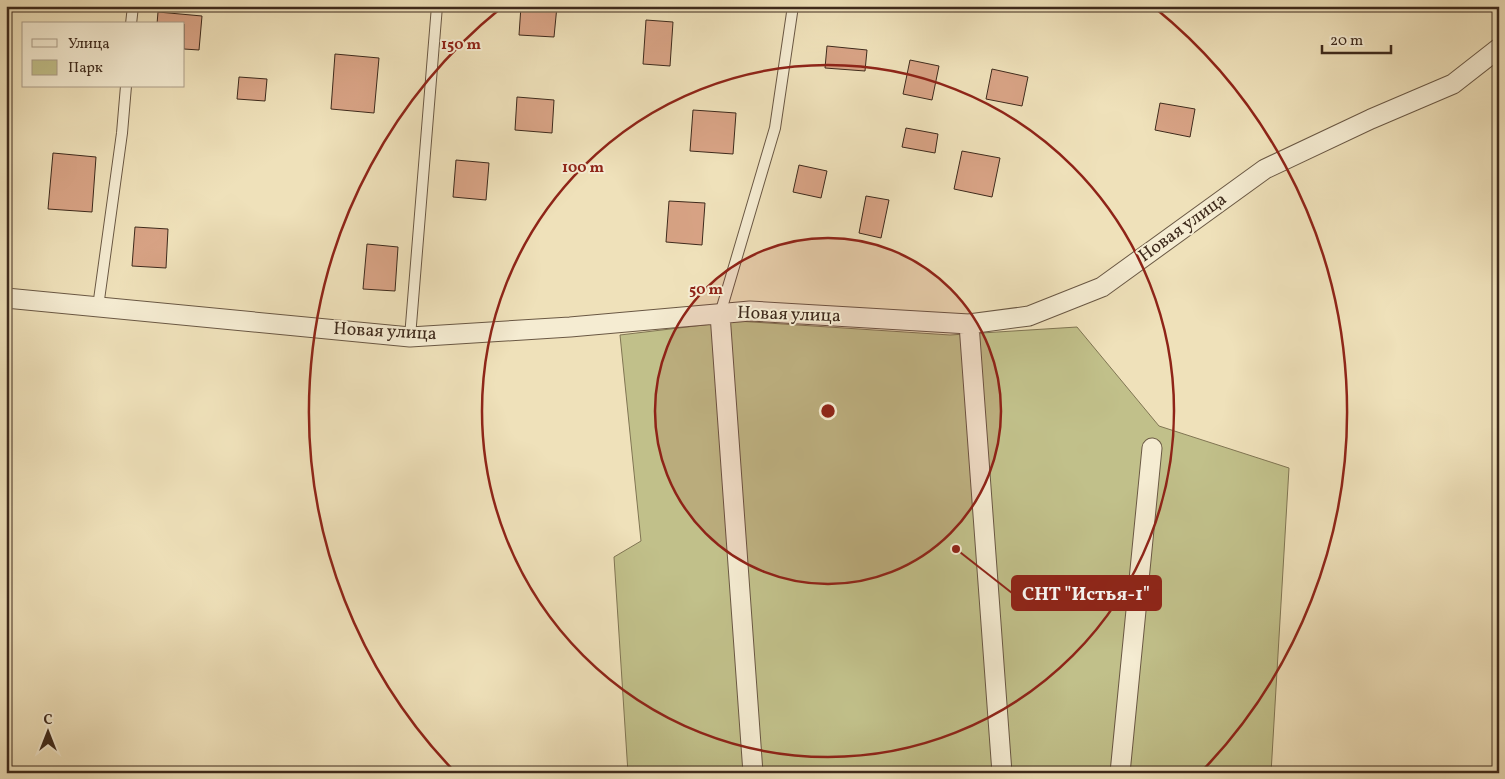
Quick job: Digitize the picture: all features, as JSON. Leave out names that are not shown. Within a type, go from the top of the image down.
[{"type":"street","name":"Новая улица","points":[[6,298],[410,337],[570,327],[750,311],[969,324],[1029,316],[1102,287],[1265,169],[1371,119],[1453,84],[1499,48]]},
{"type":"street","points":[[720,314],[753,773]]},
{"type":"street","points":[[969,324],[1002,773]]},
{"type":"street","points":[[1120,773],[1152,448]]},
{"type":"lane","points":[[131,22],[133,6]]},
{"type":"lane","points":[[410,337],[437,6]]},
{"type":"lane","points":[[720,314],[775,128],[793,6]]},
{"type":"lane","points":[[98,307],[122,133],[126,88]]},
{"type":"green space","points":[[737,321],[950,335],[1077,327],[1159,426],[1289,468],[1271,773],[628,773],[614,557],[641,541],[620,335]]},
{"type":"building","points":[[521,6],[557,6],[554,37],[519,35]]},
{"type":"building","points":[[158,12],[202,16],[199,50],[185,49],[185,22],[157,22]]},
{"type":"building","points":[[646,20],[673,22],[670,66],[643,64]]},
{"type":"building","points":[[827,46],[867,50],[865,71],[825,68]]},
{"type":"building","points":[[335,54],[379,58],[374,113],[331,109]]},
{"type":"building","points":[[910,60],[939,66],[932,100],[903,94]]},
{"type":"building","points":[[992,69],[1028,77],[1022,106],[986,99]]},
{"type":"building","points":[[239,77],[267,79],[265,101],[237,99]]},
{"type":"building","points":[[517,97],[554,100],[552,133],[515,130]]},
{"type":"building","points":[[1160,103],[1195,109],[1190,137],[1155,130]]},
{"type":"building","points":[[693,110],[736,113],[733,154],[690,151]]},
{"type":"building","points":[[906,128],[938,134],[935,153],[902,147]]},
{"type":"building","points":[[962,151],[1000,158],[992,197],[954,189]]},
{"type":"building","points":[[53,153],[96,157],[92,212],[48,209]]},
{"type":"building","points":[[456,160],[489,163],[486,200],[453,197]]},
{"type":"building","points":[[799,165],[827,171],[821,198],[793,192]]},
{"type":"building","points":[[866,196],[889,200],[881,238],[859,233]]},
{"type":"building","points":[[669,201],[705,203],[702,245],[666,242]]},
{"type":"building","points":[[135,227],[168,229],[166,268],[132,266]]},
{"type":"building","points":[[367,244],[398,247],[395,291],[363,289]]},
{"type":"place","name":"СНТ \"Истья-1\"","points":[[956,549]]}]
